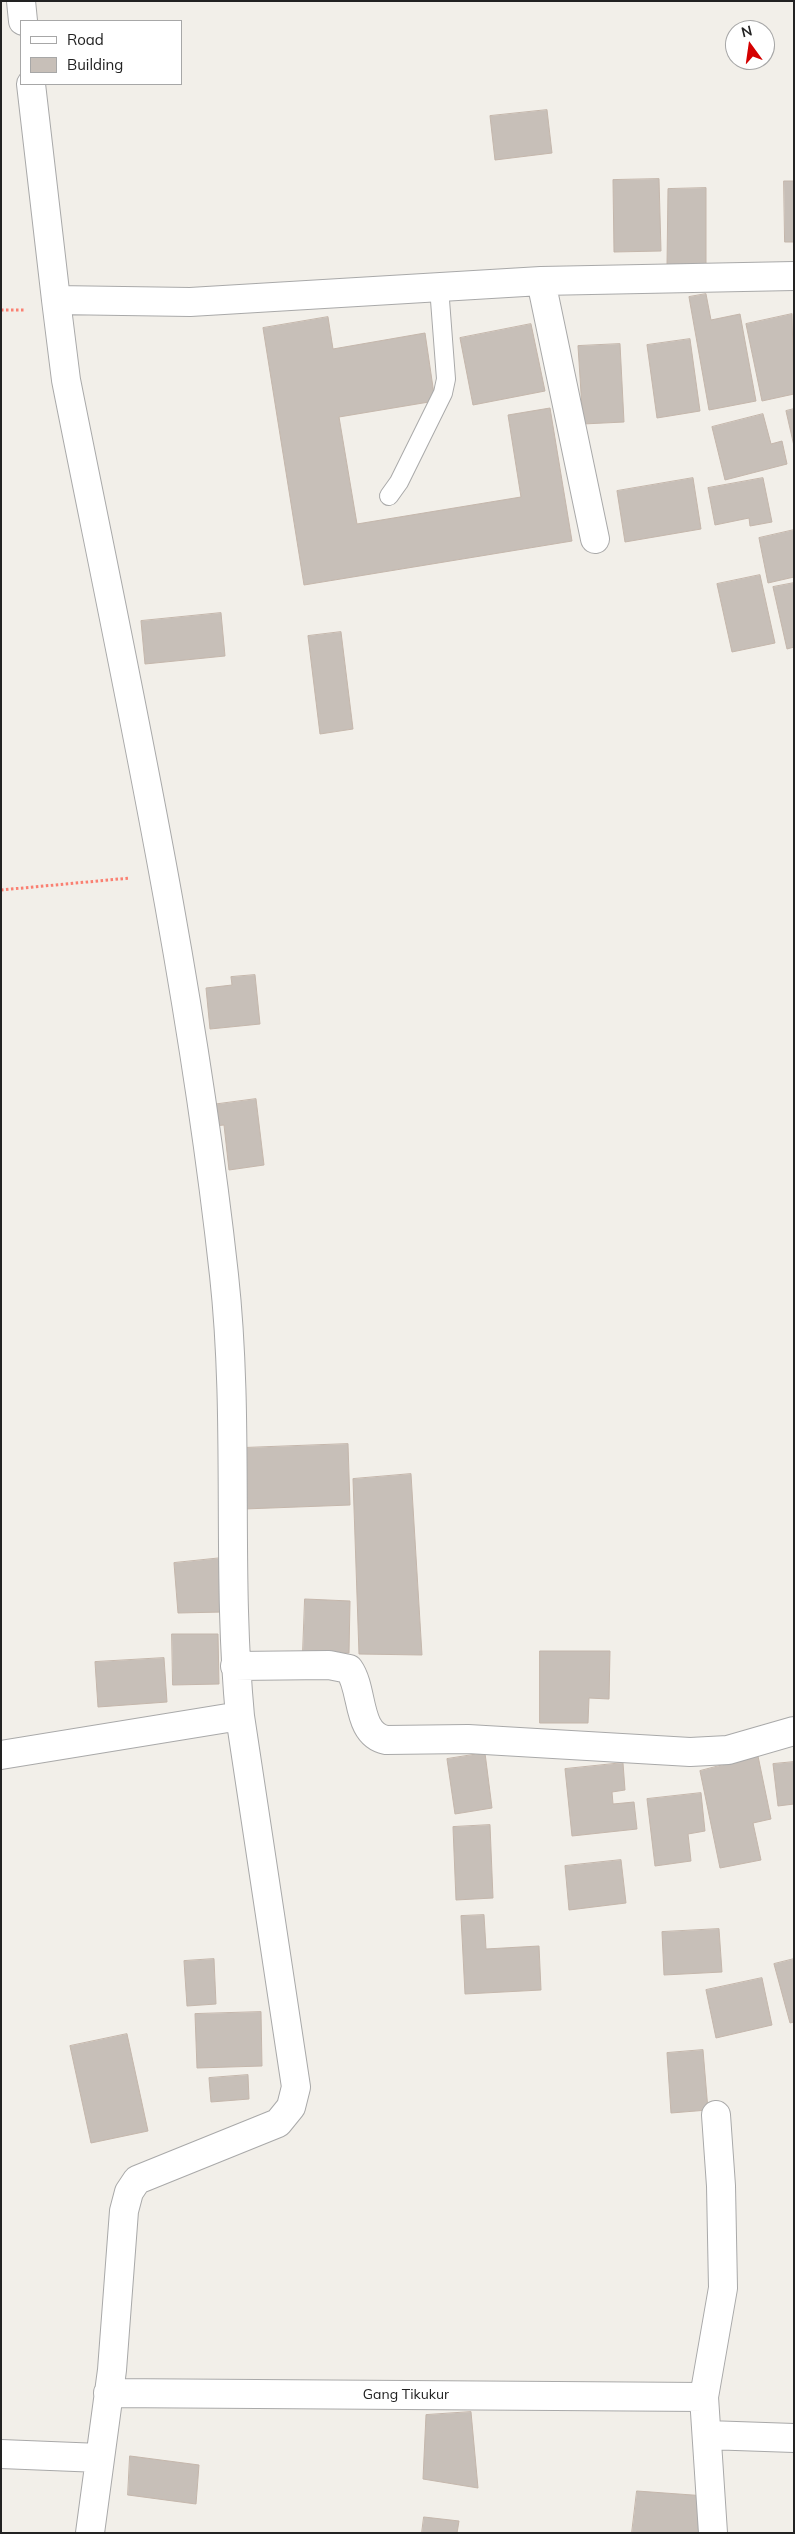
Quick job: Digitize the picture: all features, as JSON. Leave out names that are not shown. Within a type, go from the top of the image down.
[{"type":"street","points":[[21,1],[23,20]]},
{"type":"street","points":[[31,85],[66,380],[166,874],[213,1178],[225,1280],[232,1402],[235,1666],[240,1716],[296,2087],[291,2107],[278,2123],[138,2180],[129,2192],[124,2211],[108,2393],[90,2533]]},
{"type":"street","points":[[56,300],[190,302],[541,281],[794,276]]},
{"type":"street","points":[[541,281],[596,539]]},
{"type":"street","points":[[235,1666],[329,1664],[349,1669],[370,1732],[378,1739],[386,1740],[468,1739],[690,1752],[728,1750],[794,1731]]},
{"type":"street","points":[[1,1755],[240,1716]]},
{"type":"street","points":[[714,2533],[704,2398],[722,2288],[721,2186],[716,2115]]},
{"type":"street","name":"Gang Tikukur","points":[[108,2393],[704,2398]]},
{"type":"street","points":[[707,2435],[794,2438]]},
{"type":"street","points":[[1,2454],[100,2458]]},
{"type":"lane","points":[[389,496],[399,482],[443,393],[446,379],[439,286]]},
{"type":"path","points":[[1,890],[166,874]]},
{"type":"building","points":[[547,110],[552,153],[495,160],[490,116]]},
{"type":"building","points":[[659,179],[661,251],[614,252],[613,180]]},
{"type":"building","points":[[784,181],[794,181],[794,242],[785,242]]},
{"type":"building","points":[[706,188],[706,266],[667,265],[668,189]]},
{"type":"building","points":[[706,294],[711,320],[740,314],[756,401],[709,410],[689,297]]},
{"type":"building","points":[[792,314],[794,394],[762,401],[746,324]]},
{"type":"building","points":[[328,317],[333,349],[425,333],[435,401],[339,417],[357,524],[521,497],[508,415],[550,408],[572,541],[304,585],[263,328]]},
{"type":"building","points":[[531,324],[545,391],[473,405],[460,338]]},
{"type":"building","points":[[690,339],[700,411],[657,418],[647,345]]},
{"type":"building","points":[[620,344],[624,422],[583,424],[578,346]]},
{"type":"building","points":[[794,409],[794,446],[786,411]]},
{"type":"building","points":[[763,414],[771,444],[782,441],[787,464],[725,480],[712,427]]},
{"type":"building","points":[[693,478],[701,529],[625,542],[617,491]]},
{"type":"building","points":[[763,478],[772,522],[750,526],[749,518],[715,525],[708,488]]},
{"type":"building","points":[[794,530],[794,577],[768,583],[759,538]]},
{"type":"building","points":[[760,575],[775,643],[732,652],[717,584]]},
{"type":"building","points":[[794,583],[794,647],[787,649],[773,587]]},
{"type":"building","points":[[221,613],[225,656],[145,664],[141,621]]},
{"type":"building","points":[[341,632],[353,729],[320,734],[308,636]]},
{"type":"building","points":[[255,975],[260,1024],[210,1029],[206,988],[232,985],[231,977]]},
{"type":"building","points":[[256,1099],[264,1165],[229,1170],[224,1125],[214,1126],[211,1105]]},
{"type":"building","points":[[348,1444],[350,1505],[244,1509],[242,1448]]},
{"type":"building","points":[[411,1474],[422,1655],[359,1654],[353,1479]]},
{"type":"building","points":[[222,1558],[223,1612],[178,1613],[174,1563]]},
{"type":"building","points":[[305,1599],[350,1601],[349,1653],[303,1652]]},
{"type":"building","points":[[172,1634],[218,1634],[219,1684],[173,1685]]},
{"type":"building","points":[[540,1651],[610,1651],[609,1699],[589,1698],[588,1723],[540,1723]]},
{"type":"building","points":[[164,1658],[167,1702],[98,1707],[95,1662]]},
{"type":"building","points":[[485,1753],[492,1808],[455,1814],[447,1759]]},
{"type":"building","points":[[758,1756],[771,1819],[753,1823],[761,1860],[720,1868],[700,1771]]},
{"type":"building","points":[[794,1762],[794,1804],[778,1806],[773,1764]]},
{"type":"building","points":[[623,1763],[625,1790],[612,1792],[613,1804],[634,1802],[637,1829],[572,1836],[565,1769]]},
{"type":"building","points":[[701,1793],[705,1831],[688,1834],[691,1861],[655,1866],[647,1799]]},
{"type":"building","points":[[490,1825],[493,1898],[456,1900],[453,1827]]},
{"type":"building","points":[[621,1860],[626,1903],[569,1910],[565,1866]]},
{"type":"building","points":[[484,1915],[486,1949],[539,1946],[541,1990],[465,1994],[461,1916]]},
{"type":"building","points":[[719,1929],[722,1972],[664,1975],[662,1932]]},
{"type":"building","points":[[214,1959],[216,2004],[187,2006],[184,1961]]},
{"type":"building","points":[[794,1959],[794,2022],[790,2023],[774,1964]]},
{"type":"building","points":[[762,1978],[772,2025],[716,2038],[706,1990]]},
{"type":"building","points":[[261,2012],[262,2066],[197,2068],[195,2014]]},
{"type":"building","points":[[127,2034],[148,2131],[91,2143],[70,2046]]},
{"type":"building","points":[[703,2050],[708,2110],[671,2113],[667,2053]]},
{"type":"building","points":[[248,2075],[249,2099],[211,2102],[209,2078]]},
{"type":"building","points":[[471,2412],[478,2488],[423,2479],[426,2415]]},
{"type":"building","points":[[130,2456],[199,2465],[196,2504],[128,2495]]},
{"type":"building","points":[[637,2491],[706,2496],[699,2533],[632,2533]]},
{"type":"building","points":[[424,2517],[459,2521],[457,2533],[422,2533]]}]
